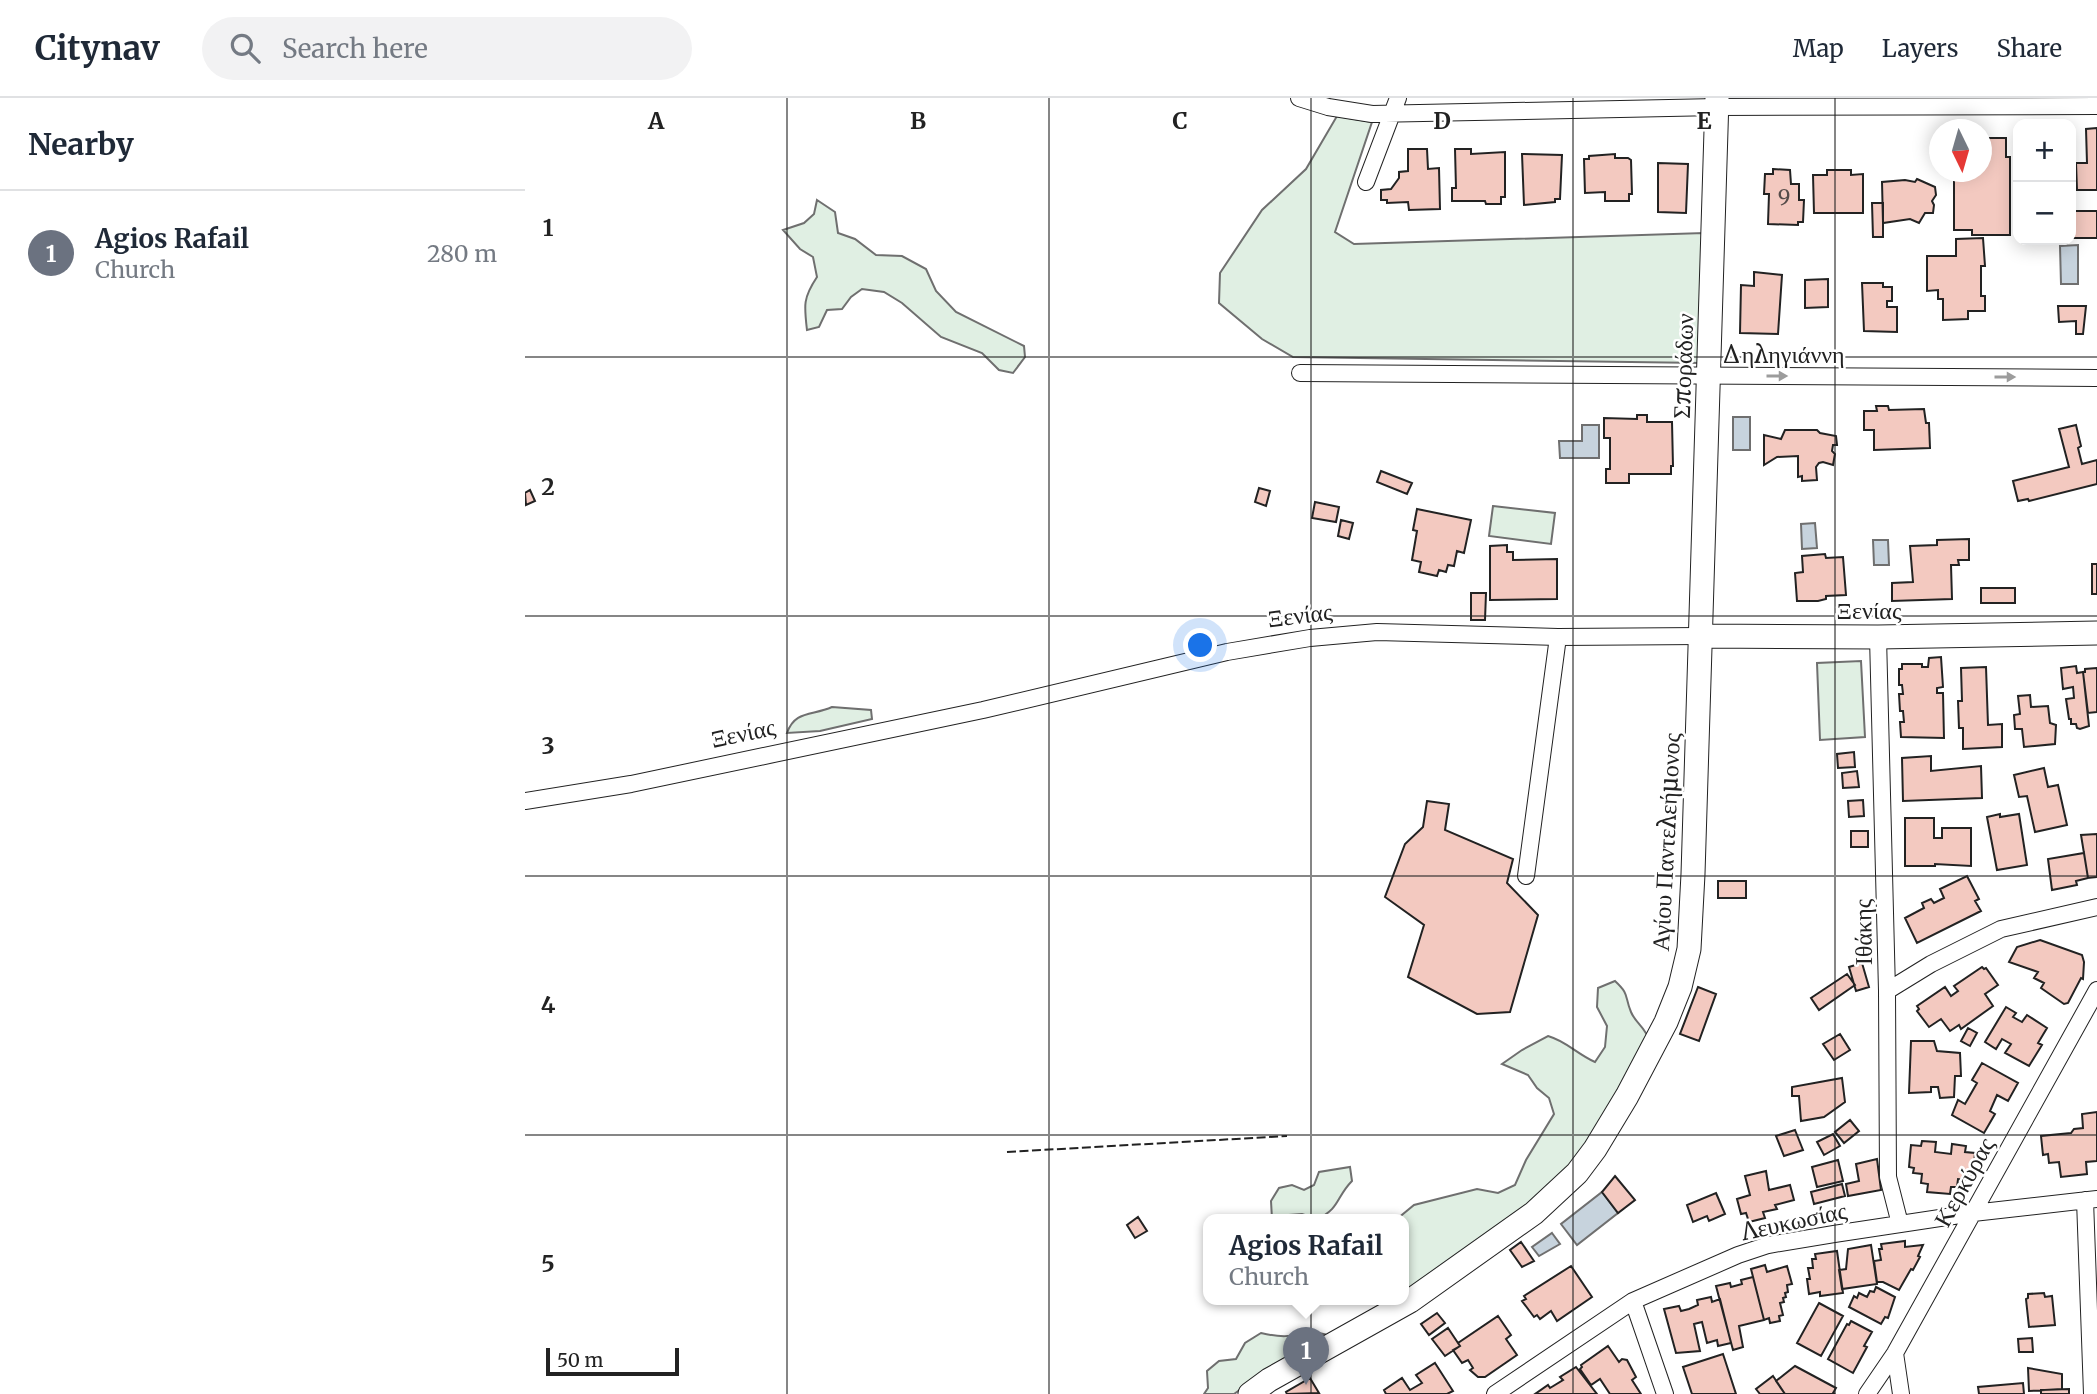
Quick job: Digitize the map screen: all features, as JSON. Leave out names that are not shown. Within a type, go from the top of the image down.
[{"type":"street","points":[[1299,98],[1361,113],[1392,114],[1717,102],[2097,106]]},
{"type":"street","points":[[1366,182],[1398,98]]},
{"type":"street","name":"Σποράδων","points":[[1701,636],[1717,102]]},
{"type":"street","name":"Δηληγιάννη","points":[[1300,373],[2097,378]]},
{"type":"street","name":"Ξενίας","points":[[525,801],[631,783],[983,710],[1227,652],[1283,642],[1377,632],[1558,637],[1878,637],[2097,632]]},
{"type":"street","name":"Αγίου Παντελεήμονος","points":[[1409,1302],[1534,1213],[1577,1173],[1610,1125],[1666,1022],[1680,987],[1689,949],[1701,636]]},
{"type":"street","points":[[1526,876],[1558,637]]},
{"type":"street","name":"Ιθάκης","points":[[1878,637],[1887,991],[1888,1177],[1900,1224]]},
{"type":"street","points":[[1887,991],[1931,964],[2001,929],[2097,907]]},
{"type":"street","name":"Κερκύρας","points":[[1867,1394],[1895,1353],[2097,990]]},
{"type":"street","points":[[2091,1200],[2092,1394]]},
{"type":"street","name":"Λευκωσίας","points":[[1495,1394],[1633,1301],[1727,1259],[1768,1245],[1973,1213],[2091,1200]]},
{"type":"street","points":[[1633,1301],[1665,1394]]},
{"type":"street","name":"Αγίου Παντελεήμονος","points":[[1250,1394],[1269,1380],[1403,1305]]},
{"type":"street","points":[[1895,1353],[1901,1394]]},
{"type":"green space","points":[[1337,116],[1372,122],[1335,232],[1354,244],[1704,233],[1701,363],[1293,357],[1262,339],[1219,303],[1220,273],[1262,210],[1306,169]]},
{"type":"green space","points":[[817,200],[835,212],[838,233],[855,239],[876,255],[902,256],[926,269],[936,291],[956,312],[1024,346],[1025,357],[1013,373],[999,370],[982,353],[941,337],[902,303],[884,292],[862,289],[851,297],[842,309],[827,310],[819,327],[807,330],[806,302],[817,277],[813,257],[800,249],[783,230],[804,223],[814,214]]},
{"type":"green space","points":[[1493,506],[1555,513],[1551,544],[1489,536]]},
{"type":"green space","points":[[1861,661],[1865,737],[1820,740],[1817,663]]},
{"type":"green space","points":[[832,707],[871,710],[872,719],[820,731],[787,733],[799,717]]},
{"type":"green space","points":[[1615,981],[1620,986],[1625,992],[1633,1016],[1646,1032],[1650,1042],[1581,1159],[1538,1201],[1409,1291],[1409,1214],[1403,1214],[1414,1205],[1477,1189],[1498,1193],[1515,1185],[1526,1160],[1554,1114],[1549,1098],[1537,1088],[1528,1075],[1502,1064],[1548,1036],[1595,1062],[1605,1047],[1607,1026],[1597,1007],[1598,988]]},
{"type":"green space","points":[[1350,1167],[1352,1181],[1330,1211],[1326,1214],[1272,1214],[1271,1201],[1279,1188],[1292,1185],[1304,1190],[1314,1185],[1319,1172]]},
{"type":"green space","points":[[1309,1331],[1324,1334],[1312,1345],[1277,1363],[1234,1394],[1204,1394],[1208,1388],[1207,1371],[1219,1361],[1236,1359],[1245,1343],[1261,1333],[1285,1336]]},
{"type":"shaded area","points":[[2078,245],[2078,284],[2061,284],[2060,246]]},
{"type":"shaded area","points":[[1733,417],[1750,417],[1750,450],[1733,450]]},
{"type":"shaded area","points":[[1582,425],[1599,425],[1599,458],[1560,458],[1559,441],[1582,441]]},
{"type":"shaded area","points":[[1815,523],[1817,548],[1802,549],[1801,524]]},
{"type":"shaded area","points":[[1873,540],[1888,540],[1889,565],[1874,565]]},
{"type":"shaded area","points":[[1602,1192],[1618,1213],[1577,1245],[1561,1224]]},
{"type":"shaded area","points":[[1552,1233],[1560,1244],[1539,1256],[1532,1247]]},
{"type":"building","points":[[2097,128],[2097,190],[2077,190],[2076,163],[2087,163],[2086,129]]},
{"type":"building","points":[[1992,138],[2006,138],[2006,157],[2010,157],[2010,235],[1972,235],[1972,230],[1954,230],[1954,182],[1992,182]]},
{"type":"building","points":[[1408,149],[1427,149],[1428,169],[1439,168],[1440,209],[1409,210],[1408,202],[1387,203],[1387,200],[1381,200],[1381,190],[1391,189],[1399,178],[1399,172],[1408,171]]},
{"type":"building","points":[[1455,149],[1471,149],[1471,154],[1505,152],[1505,197],[1501,197],[1501,204],[1452,201],[1452,188],[1456,188]]},
{"type":"building","points":[[1522,154],[1562,155],[1560,199],[1555,199],[1555,202],[1524,205]]},
{"type":"building","points":[[1615,154],[1615,158],[1631,160],[1632,194],[1629,194],[1629,201],[1605,201],[1605,192],[1585,193],[1584,159],[1589,159],[1589,156]]},
{"type":"building","points":[[1658,163],[1688,164],[1686,213],[1658,212]]},
{"type":"building","points":[[1773,169],[1790,170],[1791,184],[1799,184],[1799,200],[1804,200],[1803,222],[1798,222],[1798,225],[1768,224],[1769,194],[1764,194],[1765,174],[1773,174]]},
{"type":"building","points":[[1827,170],[1851,170],[1851,175],[1863,174],[1863,213],[1814,213],[1813,175],[1827,175]]},
{"type":"building","points":[[1917,179],[1935,187],[1933,213],[1925,213],[1919,223],[1910,219],[1883,223],[1882,182],[1915,182]]},
{"type":"building","points":[[1872,203],[1883,203],[1883,237],[1873,237]]},
{"type":"building","points":[[2076,211],[2097,211],[2097,238],[2076,238]]},
{"type":"building","points":[[1983,238],[1985,266],[1981,266],[1981,296],[1985,296],[1985,311],[1968,311],[1968,319],[1943,320],[1943,299],[1938,299],[1938,290],[1927,291],[1927,256],[1956,256],[1956,239]]},
{"type":"building","points":[[1754,272],[1782,275],[1778,334],[1740,333],[1741,285],[1754,286]]},
{"type":"building","points":[[1828,279],[1828,307],[1805,308],[1805,280]]},
{"type":"building","points":[[1862,283],[1883,283],[1883,287],[1892,287],[1892,301],[1887,301],[1887,307],[1897,307],[1897,332],[1864,331]]},
{"type":"building","points":[[2058,306],[2086,306],[2083,334],[2076,334],[2076,321],[2059,322]]},
{"type":"building","points":[[1876,406],[1888,406],[1889,410],[1924,409],[1926,423],[1929,423],[1930,448],[1874,450],[1874,430],[1864,430],[1864,411],[1877,411]]},
{"type":"building","points":[[1637,415],[1647,415],[1647,422],[1672,422],[1671,474],[1629,474],[1629,483],[1606,483],[1606,469],[1610,469],[1610,438],[1604,438],[1604,418],[1637,419]]},
{"type":"building","points":[[2076,425],[2082,464],[2097,460],[2097,484],[2029,501],[2018,501],[2013,481],[2069,467],[2059,429]]},
{"type":"building","points":[[1785,430],[1817,430],[1836,436],[1837,445],[1833,445],[1832,451],[1835,454],[1833,465],[1819,463],[1816,467],[1817,480],[1802,481],[1802,476],[1798,477],[1798,456],[1777,457],[1764,465],[1764,435],[1781,439]]},
{"type":"building","points":[[1381,471],[1412,483],[1407,494],[1377,482]]},
{"type":"building","points":[[1259,488],[1270,491],[1266,506],[1255,502]]},
{"type":"building","points":[[530,490],[535,501],[526,505],[525,493]]},
{"type":"building","points":[[1315,502],[1339,507],[1336,522],[1312,518]]},
{"type":"building","points":[[1417,509],[1471,520],[1464,553],[1457,551],[1454,566],[1448,565],[1446,572],[1439,570],[1437,576],[1419,572],[1421,562],[1412,560],[1417,531],[1413,530]]},
{"type":"building","points":[[1341,520],[1353,523],[1349,539],[1338,536]]},
{"type":"building","points":[[1969,539],[1969,560],[1958,560],[1959,565],[1951,565],[1952,599],[1892,601],[1892,583],[1913,582],[1910,546],[1937,545],[1937,540]]},
{"type":"building","points":[[1507,545],[1507,552],[1513,552],[1513,560],[1557,559],[1557,599],[1490,600],[1490,546]]},
{"type":"building","points":[[1825,554],[1826,558],[1843,557],[1846,595],[1826,596],[1826,599],[1818,601],[1797,601],[1795,573],[1803,572],[1802,556]]},
{"type":"building","points":[[2092,564],[2097,564],[2097,594],[2092,594]]},
{"type":"building","points":[[1981,588],[2015,588],[2015,603],[1981,603]]},
{"type":"building","points":[[1471,593],[1486,593],[1485,620],[1471,620]]},
{"type":"building","points":[[1941,657],[1943,687],[1937,688],[1937,693],[1943,693],[1944,738],[1901,737],[1900,722],[1904,722],[1903,711],[1900,711],[1899,694],[1903,694],[1902,685],[1899,685],[1899,669],[1902,669],[1902,664],[1922,664],[1922,667],[1928,667],[1929,658]]},
{"type":"building","points":[[2076,666],[2077,673],[2083,672],[2089,726],[2080,729],[2076,724],[2071,724],[2069,719],[2066,699],[2074,698],[2073,687],[2063,689],[2061,668]]},
{"type":"building","points":[[1986,667],[1988,725],[2002,724],[2002,747],[1963,749],[1963,728],[1959,728],[1958,701],[1962,701],[1961,668]]},
{"type":"building","points":[[2097,668],[2097,712],[2088,713],[2083,672],[2085,669]]},
{"type":"building","points":[[2030,695],[2031,707],[2048,706],[2050,723],[2056,725],[2055,744],[2024,747],[2022,729],[2015,729],[2014,715],[2020,714],[2018,696]]},
{"type":"building","points":[[1854,752],[1855,767],[1838,768],[1837,754]]},
{"type":"building","points":[[1931,756],[1931,771],[1981,766],[1982,798],[1903,801],[1902,758]]},
{"type":"building","points":[[2044,768],[2048,787],[2058,785],[2067,825],[2035,832],[2027,796],[2019,797],[2014,775]]},
{"type":"building","points":[[1857,771],[1859,787],[1843,788],[1842,773]]},
{"type":"building","points":[[1863,800],[1864,816],[1849,817],[1848,801]]},
{"type":"building","points":[[1427,801],[1449,804],[1445,830],[1513,859],[1507,883],[1538,915],[1510,1012],[1477,1014],[1408,977],[1424,925],[1385,897],[1405,844],[1423,827]]},
{"type":"building","points":[[2000,814],[2000,817],[2019,814],[2027,865],[1997,870],[1987,817]]},
{"type":"building","points":[[1905,818],[1934,818],[1934,838],[1942,838],[1942,828],[1971,828],[1971,866],[1905,866]]},
{"type":"building","points":[[1851,831],[1868,831],[1868,847],[1851,847]]},
{"type":"building","points":[[2097,834],[2097,877],[2088,878],[2081,835]]},
{"type":"building","points":[[2084,853],[2088,878],[2076,881],[2077,885],[2052,890],[2048,859]]},
{"type":"building","points":[[1967,876],[1979,899],[1975,901],[1981,911],[1917,943],[1905,918],[1924,908],[1922,903],[1931,899],[1934,903],[1944,898],[1940,889]]},
{"type":"building","points":[[1718,881],[1746,881],[1746,898],[1718,898]]},
{"type":"building","points":[[2040,940],[2082,955],[2083,979],[2081,978],[2068,1003],[2064,1004],[2041,988],[2044,983],[2034,978],[2038,972],[2009,962],[2017,947]]},
{"type":"building","points":[[1862,963],[1869,987],[1856,991],[1849,967]]},
{"type":"building","points":[[1982,967],[1986,968],[1998,985],[1985,994],[1993,1006],[1961,1029],[1959,1025],[1950,1031],[1941,1019],[1929,1027],[1917,1011],[1917,1006],[1945,987],[1951,996],[1958,991],[1954,986]]},
{"type":"building","points":[[1847,974],[1855,985],[1819,1010],[1811,998]]},
{"type":"building","points":[[1698,987],[1716,994],[1699,1041],[1680,1034]]},
{"type":"building","points":[[2006,1007],[2016,1013],[2013,1017],[2022,1022],[2027,1015],[2047,1028],[2038,1043],[2042,1045],[2029,1066],[2005,1053],[2011,1044],[2002,1039],[1996,1049],[1985,1042]]},
{"type":"building","points":[[1968,1028],[1977,1033],[1970,1046],[1961,1041]]},
{"type":"building","points":[[1840,1034],[1850,1050],[1834,1060],[1823,1044]]},
{"type":"building","points":[[1911,1041],[1934,1041],[1937,1051],[1960,1053],[1961,1076],[1955,1076],[1954,1097],[1940,1098],[1938,1087],[1931,1087],[1931,1092],[1909,1093]]},
{"type":"building","points":[[1982,1063],[2018,1083],[2008,1101],[1997,1095],[1990,1111],[1995,1114],[1984,1133],[1952,1115],[1958,1100],[1965,1104],[1977,1083],[1972,1080]]},
{"type":"building","points":[[1842,1078],[1845,1102],[1824,1117],[1801,1121],[1799,1096],[1792,1096],[1792,1087]]},
{"type":"building","points":[[2097,1112],[2097,1161],[2086,1162],[2087,1174],[2061,1177],[2059,1162],[2049,1163],[2048,1154],[2043,1155],[2041,1136],[2071,1133],[2074,1129],[2083,1128],[2082,1114]]},
{"type":"building","points":[[1850,1120],[1859,1131],[1844,1143],[1835,1132]]},
{"type":"building","points":[[1795,1130],[1803,1150],[1784,1156],[1776,1136]]},
{"type":"building","points":[[1833,1134],[1840,1146],[1824,1155],[1817,1142]]},
{"type":"building","points":[[1922,1141],[1936,1142],[1935,1152],[1951,1154],[1952,1144],[1966,1146],[1965,1152],[1975,1153],[1973,1175],[1967,1174],[1967,1180],[1958,1179],[1957,1187],[1951,1187],[1950,1194],[1927,1192],[1928,1184],[1921,1183],[1922,1174],[1913,1173],[1914,1168],[1909,1167],[1911,1145],[1921,1146]]},
{"type":"building","points":[[1877,1159],[1881,1190],[1848,1196],[1846,1184],[1859,1181],[1856,1164]]},
{"type":"building","points":[[1838,1160],[1843,1181],[1817,1187],[1812,1167]]},
{"type":"building","points":[[1766,1171],[1769,1190],[1790,1185],[1794,1200],[1775,1205],[1777,1209],[1763,1212],[1765,1218],[1749,1222],[1746,1213],[1741,1214],[1737,1199],[1750,1195],[1745,1176]]},
{"type":"building","points":[[1615,1176],[1635,1200],[1618,1213],[1602,1192]]},
{"type":"building","points":[[1842,1184],[1845,1196],[1814,1204],[1811,1192]]},
{"type":"building","points":[[1716,1193],[1725,1214],[1709,1221],[1707,1216],[1693,1222],[1687,1205]]},
{"type":"building","points":[[1138,1217],[1147,1231],[1135,1238],[1127,1225]]},
{"type":"building","points":[[1905,1241],[1905,1247],[1923,1245],[1913,1270],[1911,1269],[1899,1290],[1877,1282],[1874,1261],[1881,1260],[1881,1244]]},
{"type":"building","points":[[1521,1242],[1534,1261],[1522,1267],[1510,1250]]},
{"type":"building","points":[[1871,1245],[1877,1284],[1842,1289],[1839,1270],[1846,1269],[1848,1249]]},
{"type":"building","points":[[1837,1251],[1843,1293],[1820,1296],[1820,1292],[1809,1294],[1808,1268],[1813,1268],[1812,1259],[1816,1259],[1815,1254]]},
{"type":"building","points":[[1765,1265],[1767,1272],[1787,1266],[1792,1284],[1787,1285],[1788,1292],[1783,1298],[1784,1302],[1780,1303],[1783,1315],[1779,1316],[1780,1321],[1770,1323],[1769,1318],[1764,1320],[1751,1269]]},
{"type":"building","points":[[1571,1266],[1592,1297],[1557,1321],[1551,1311],[1540,1319],[1537,1315],[1534,1317],[1522,1301],[1526,1299],[1524,1296]]},
{"type":"building","points":[[1753,1277],[1764,1320],[1739,1326],[1743,1347],[1733,1350],[1716,1286],[1730,1283],[1731,1287],[1742,1284],[1741,1280]]},
{"type":"building","points":[[1876,1287],[1895,1297],[1888,1318],[1885,1317],[1881,1324],[1849,1307],[1854,1296],[1857,1298],[1859,1293],[1867,1297]]},
{"type":"building","points":[[2044,1293],[2045,1297],[2052,1296],[2055,1325],[2029,1327],[2026,1299],[2028,1294]]},
{"type":"building","points":[[1711,1297],[1712,1302],[1720,1299],[1731,1343],[1718,1346],[1717,1340],[1707,1343],[1702,1322],[1694,1324],[1700,1351],[1676,1353],[1664,1309],[1679,1306],[1681,1311],[1689,1309],[1698,1305],[1697,1300]]},
{"type":"building","points":[[1819,1303],[1843,1316],[1821,1356],[1797,1343]]},
{"type":"building","points":[[1437,1313],[1445,1323],[1429,1335],[1421,1324]]},
{"type":"building","points":[[1498,1316],[1511,1335],[1506,1339],[1517,1355],[1485,1377],[1478,1377],[1470,1370],[1473,1368],[1468,1360],[1462,1363],[1453,1350],[1460,1346],[1458,1343]]},
{"type":"building","points":[[1851,1321],[1872,1332],[1853,1373],[1828,1359]]},
{"type":"building","points":[[1448,1328],[1460,1346],[1445,1356],[1432,1339]]},
{"type":"building","points":[[2032,1338],[2033,1352],[2019,1352],[2018,1339]]},
{"type":"building","points":[[1608,1346],[1619,1362],[1622,1359],[1627,1360],[1636,1377],[1632,1380],[1641,1394],[1610,1394],[1600,1379],[1591,1385],[1580,1369],[1581,1365]]},
{"type":"building","points":[[1723,1354],[1736,1394],[1692,1394],[1683,1367]]},
{"type":"building","points":[[1435,1363],[1453,1391],[1447,1394],[1386,1394],[1384,1390],[1402,1378],[1410,1390],[1422,1383],[1416,1375]]},
{"type":"building","points":[[1795,1366],[1836,1388],[1833,1393],[1835,1394],[1785,1394],[1776,1381]]},
{"type":"building","points":[[1576,1367],[1597,1394],[1535,1394],[1548,1385],[1550,1388],[1563,1380],[1560,1377]]},
{"type":"building","points":[[2028,1368],[2062,1374],[2062,1389],[2029,1391]]},
{"type":"building","points":[[1773,1376],[1785,1394],[1760,1394],[1756,1389]]},
{"type":"building","points":[[1310,1378],[1319,1393],[1287,1394],[1286,1392]]},
{"type":"building","points":[[2023,1383],[2024,1394],[1979,1394],[1978,1387]]},
{"type":"building","points":[[2069,1389],[2069,1394],[2041,1394],[2041,1390]]},
{"type":"fence","points":[[1007,1152],[1287,1136]]},
{"type":"place","name":"Agios Rafail","points":[[1306,1385]]}]
